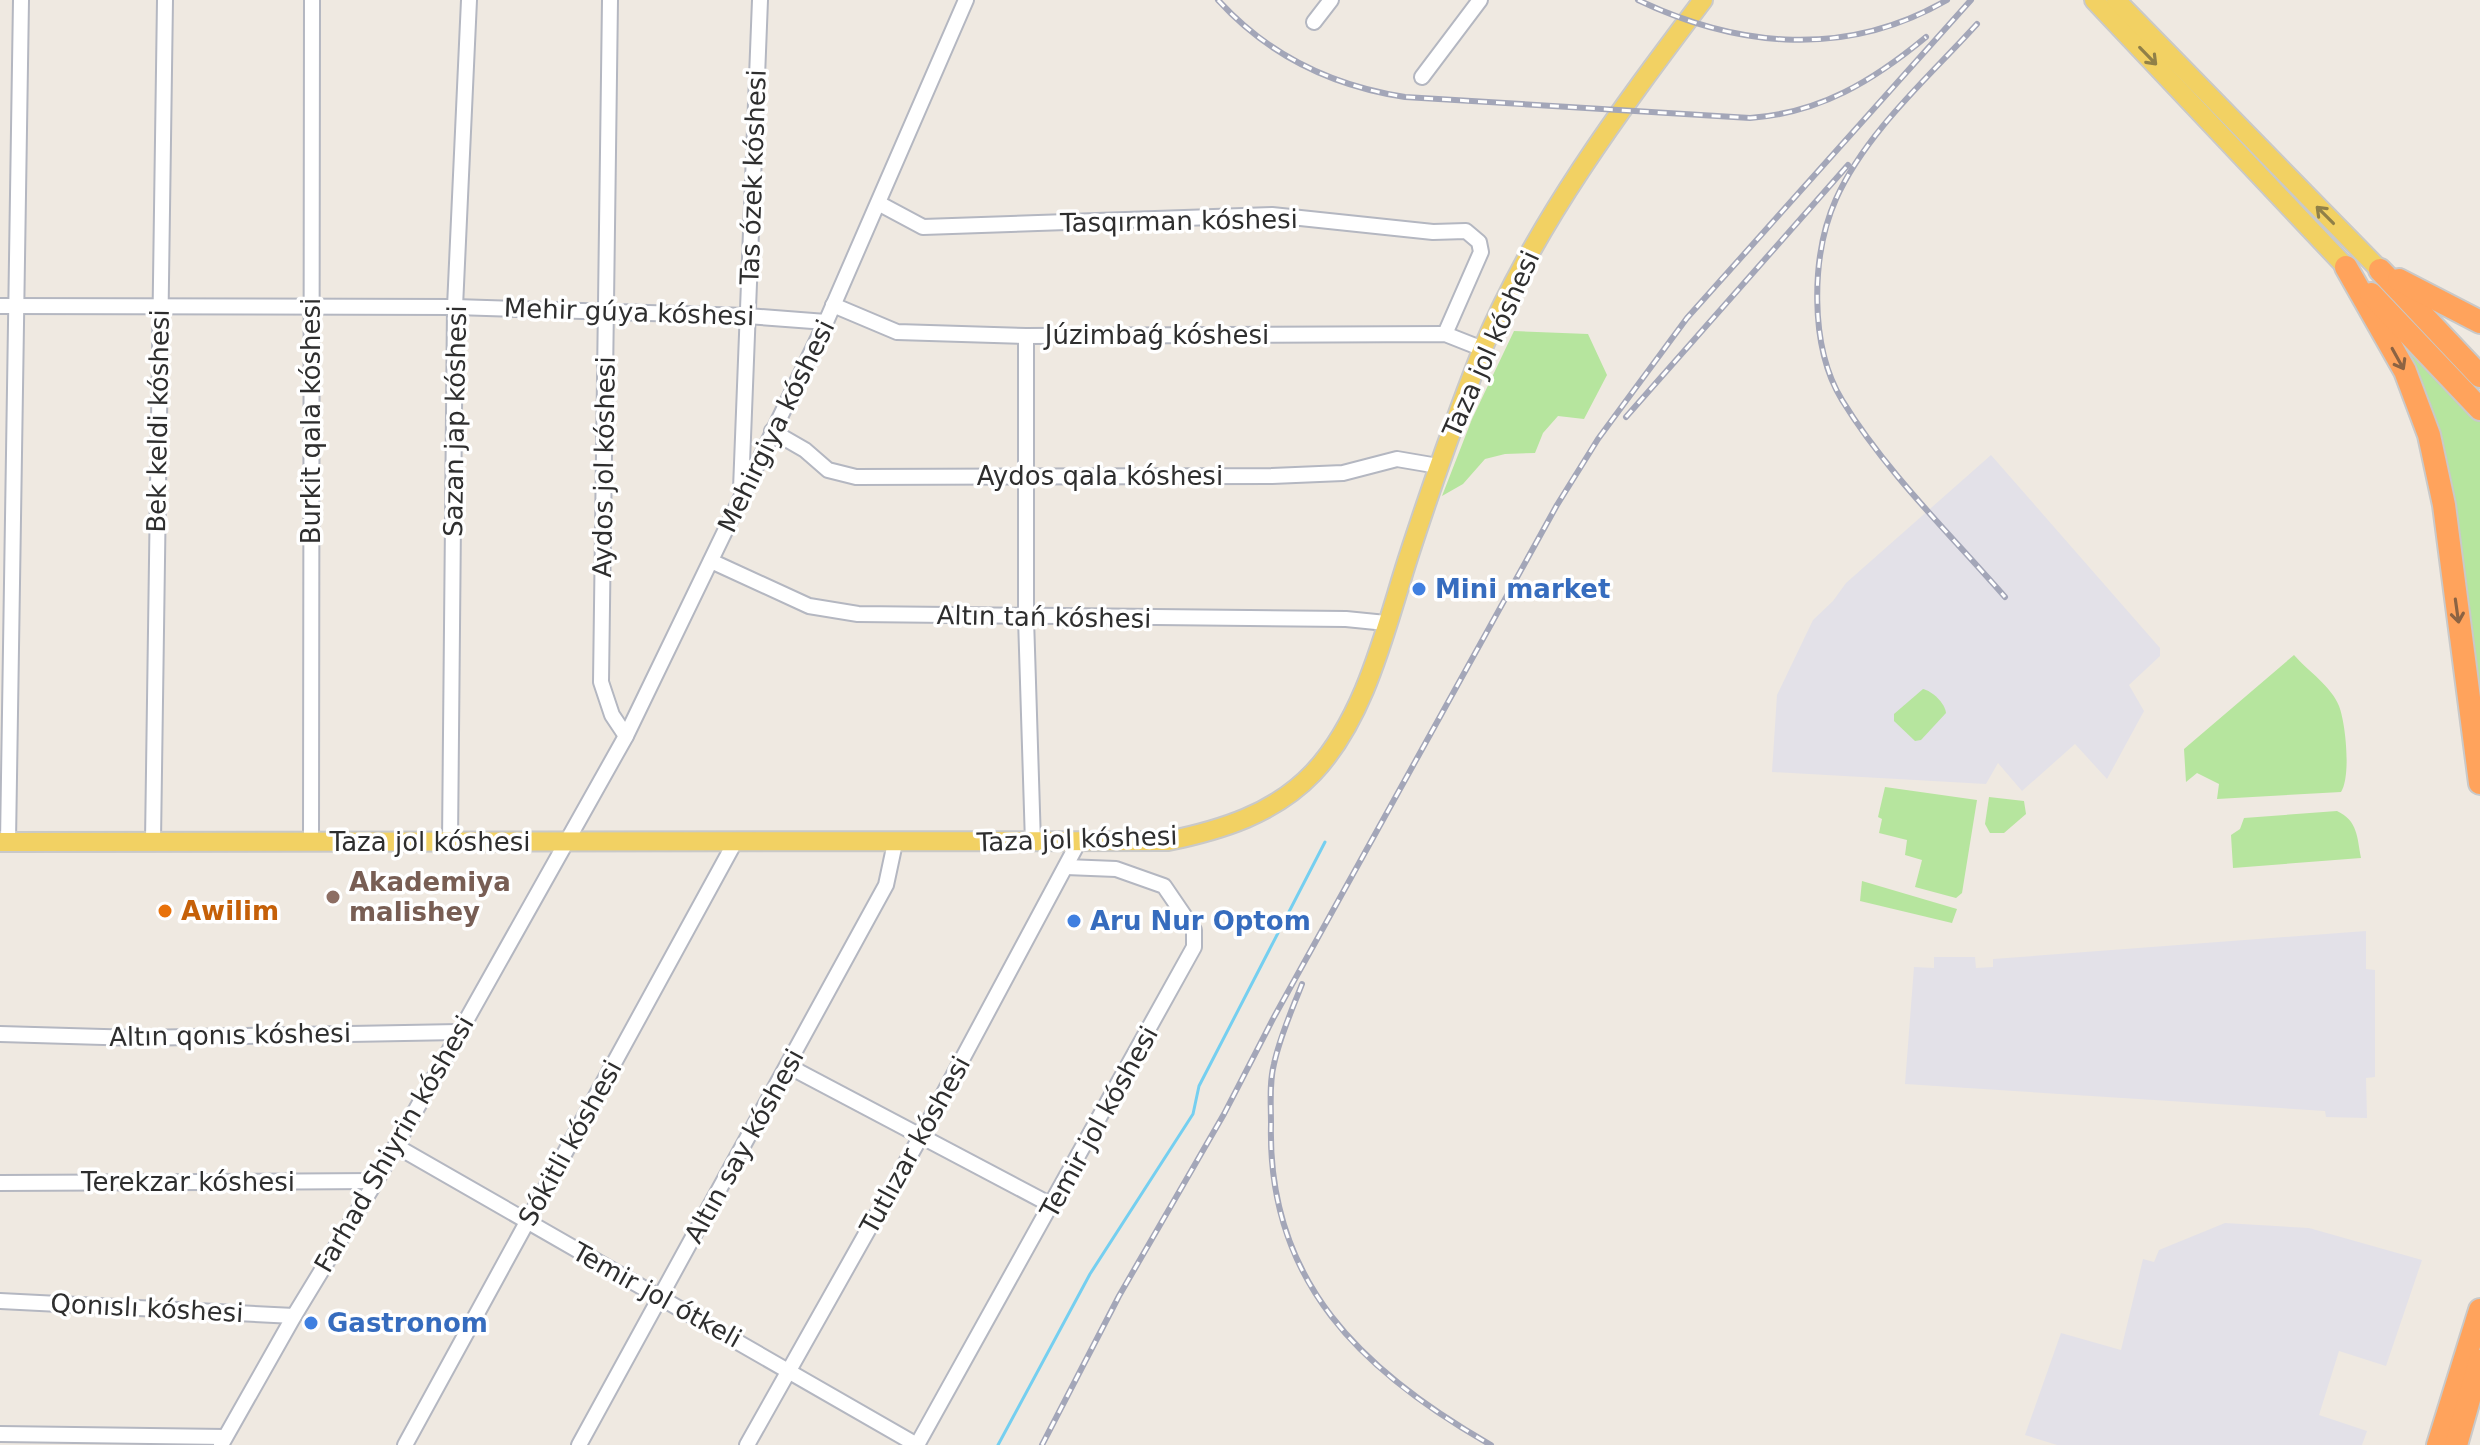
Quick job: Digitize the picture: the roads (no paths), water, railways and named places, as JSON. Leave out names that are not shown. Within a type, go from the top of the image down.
[{"type":"highway","points":[[2346,267],[2480,409]]},
{"type":"highway","points":[[2346,267],[2405,371],[2429,435],[2444,505],[2480,783]]},
{"type":"highway","points":[[2380,270],[2480,322]]},
{"type":"highway","points":[[2380,270],[2480,376]]},
{"type":"highway","points":[[2438,1445],[2480,1310]]},
{"type":"highway","points":[[2456,1445],[2480,1361]]},
{"type":"main road","name":"Taza jol kóshesi","points":[[4,842],[1168,841],[1224,829],[1270,807],[1313,773],[1338,738],[1362,693],[1438,466],[1483,349],[1538,240],[1622,111],[1703,0]]},
{"type":"main road","points":[[2094,0],[2380,270]]},
{"type":"main road","points":[[2116,0],[2346,267]]},
{"type":"street","points":[[4,842],[21,0]]},
{"type":"street","name":"Bek keldi kóshesi","points":[[153,841],[165,0]]},
{"type":"street","name":"Burkit qala kóshesi","points":[[311,842],[312,0]]},
{"type":"street","name":"Sazan jap kóshesi","points":[[450,842],[455,307],[469,0]]},
{"type":"street","name":"Aydos jol kóshesi","points":[[610,0],[601,682],[612,715],[626,736]]},
{"type":"street","name":"Tas ózek kóshesi","points":[[741,497],[760,0]]},
{"type":"street","name":"Mehirgiya kóshesi","points":[[566,842],[626,736],[826,322],[880,204],[966,0]]},
{"type":"street","points":[[1314,22],[1331,0]]},
{"type":"street","points":[[1422,77],[1480,0]]},
{"type":"street","name":"Tasqırman kóshesi","points":[[880,204],[923,227],[1272,215],[1433,232],[1466,231],[1479,242],[1481,252],[1445,334]]},
{"type":"street","name":"Júzimbaǵ kóshesi","points":[[833,305],[897,332],[1026,336],[1445,334],[1483,349]]},
{"type":"street","name":"Mehir gúyа kóshesi","points":[[0,306],[455,307],[606,310],[826,322]]},
{"type":"street","points":[[1026,336],[1026,618],[1033,843]]},
{"type":"street","name":"Aydos qala kóshesi","points":[[772,431],[805,450],[828,470],[856,477],[1272,476],[1343,473],[1397,459],[1438,466]]},
{"type":"street","name":"Altın tań kóshesi","points":[[711,561],[809,606],[858,614],[1346,619],[1386,623]]},
{"type":"street","name":"Farhad Shiyrin kóshesi","points":[[223,1441],[376,1181],[566,842]]},
{"type":"street","name":"Sókitli kóshesi","points":[[405,1445],[735,842]]},
{"type":"street","name":"Altın say kóshesi","points":[[579,1445],[886,885],[895,843]]},
{"type":"street","name":"Tutlızar kóshesi","points":[[747,1445],[921,1136],[1078,843]]},
{"type":"street","name":"Temir jol kóshesi","points":[[917,1445],[1053,1206],[1194,947],[1194,930],[1164,886],[1116,869],[1066,867]]},
{"type":"street","name":"Altın qonıs kóshesi","points":[[0,1034],[138,1038],[459,1032]]},
{"type":"street","points":[[788,1066],[1053,1206]]},
{"type":"street","name":"Temir jol ótkeli","points":[[396,1146],[917,1445]]},
{"type":"street","name":"Terekzar kóshesi","points":[[0,1183],[376,1181]]},
{"type":"street","name":"Qonıslı kóshesi","points":[[0,1301],[294,1316]]},
{"type":"street","points":[[0,1434],[223,1441]]},
{"type":"waterway","points":[[998,1445],[1090,1274],[1193,1114],[1199,1086],[1325,842]]},
{"type":"railway","points":[[1218,0],[1237,20],[1280,52],[1327,76],[1378,92],[1405,97],[1750,118],[1800,109],[1844,92],[1886,68],[1926,37]]},
{"type":"railway","points":[[1638,0],[1715,28],[1793,40],[1832,38],[1871,31],[1909,19],[1947,0]]},
{"type":"railway","points":[[1042,1445],[1119,1296],[1224,1114],[1274,1017],[1557,505],[1598,439],[1687,318],[1971,0]]},
{"type":"railway","points":[[1977,24],[1881,128],[1849,174],[1828,222],[1818,273],[1817,300],[1819,327],[1831,378],[1859,427],[1919,502],[2005,597]]},
{"type":"railway","points":[[1626,417],[1848,165]]},
{"type":"railway","points":[[1302,984],[1280,1043],[1271,1086],[1274,1180],[1286,1231],[1305,1276],[1332,1316],[1364,1353],[1402,1386],[1491,1445]]},
{"type":"place","name":"Mini market","points":[[1419,589]]},
{"type":"place","name":"Akademiya malishey","points":[[333,897]]},
{"type":"place","name":"Awilim","points":[[165,911]]},
{"type":"place","name":"Aru Nur Optom","points":[[1074,921]]},
{"type":"place","name":"Gastronom","points":[[311,1323]]}]
